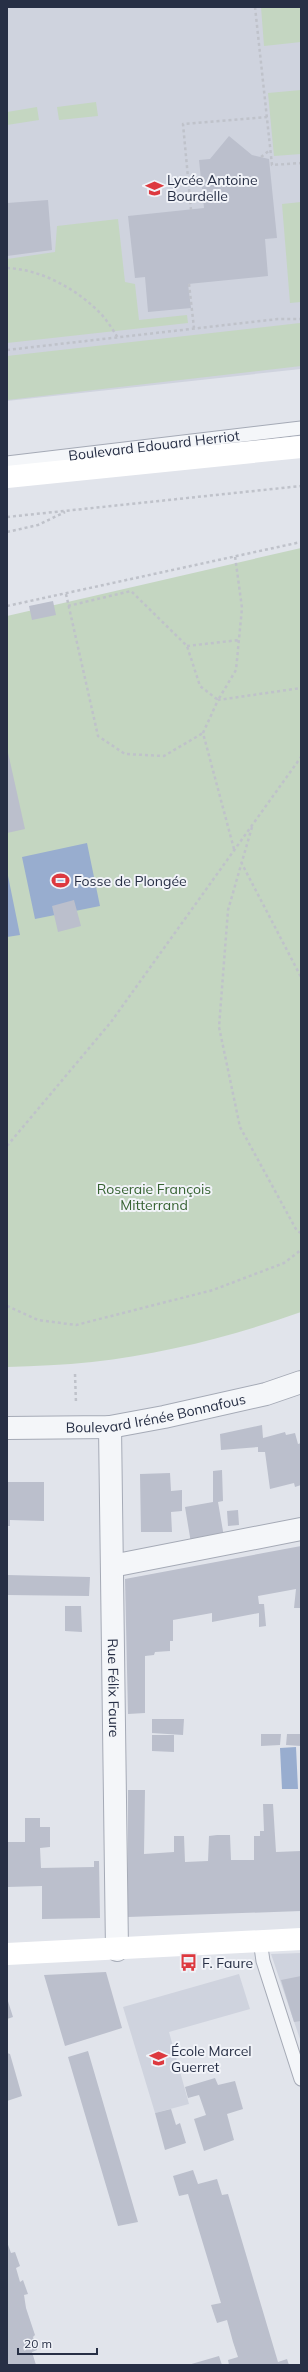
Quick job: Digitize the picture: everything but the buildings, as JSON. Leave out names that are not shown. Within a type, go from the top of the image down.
[{"type":"street","name":"Boulevard Edouard Herriot","points":[[7,478],[301,447]]},
{"type":"street","name":"Boulevard Irénée Bonnafous","points":[[7,1428],[110,1427],[164,1418],[266,1394],[301,1382]]},
{"type":"street","name":"Rue Félix Faure","points":[[110,1427],[117,1950]]},
{"type":"street","points":[[112,1566],[301,1529]]},
{"type":"street","points":[[7,1954],[117,1950],[260,1940],[301,1939]]},
{"type":"lane","name":"Boulevard Edouard Herriot","points":[[7,463],[301,428]]},
{"type":"lane","points":[[260,1940],[263,1961],[301,2079]]},
{"type":"path","points":[[255,7],[272,166],[301,163]]},
{"type":"path","points":[[191,210],[183,124],[267,117]]},
{"type":"path","points":[[261,157],[271,150]]},
{"type":"path","points":[[7,268],[18,269],[46,277],[74,290],[100,313],[118,338]]},
{"type":"path","points":[[189,284],[194,328]]},
{"type":"path","points":[[7,350],[194,328],[301,319]]},
{"type":"path","points":[[7,517],[301,486]]},
{"type":"path","points":[[7,532],[38,525],[66,511]]},
{"type":"path","points":[[7,606],[301,542]]},
{"type":"path","points":[[66,594],[98,736],[125,754],[164,756],[203,733],[218,700],[236,670],[242,608],[235,556]]},
{"type":"path","points":[[68,606],[131,591],[187,646],[200,686],[218,700],[301,688]]},
{"type":"path","points":[[187,646],[239,640]]},
{"type":"path","points":[[203,733],[234,850]]},
{"type":"path","points":[[7,1146],[111,1022],[301,757]]},
{"type":"path","points":[[252,825],[228,910],[219,1027],[240,1127],[297,1231],[301,1233]]},
{"type":"path","points":[[242,862],[301,977]]},
{"type":"path","points":[[7,1306],[38,1320],[76,1325],[212,1290],[284,1263],[301,1250]]},
{"type":"shaded area","name":"Lycée Antoine Bourdelle","points":[[7,7],[301,7],[301,369],[7,401]]},
{"type":"shaded area","points":[[301,1953],[301,2042],[271,1954]]},
{"type":"shaded area","name":"École Marcel Guerret","points":[[239,1974],[250,2009],[169,2032],[189,2104],[155,2113],[123,2007]]},
{"type":"green space","points":[[261,7],[301,7],[301,42],[264,46]]},
{"type":"green space","points":[[301,90],[301,154],[274,156],[268,93]]},
{"type":"green space","points":[[96,102],[98,116],[59,120],[57,107]]},
{"type":"green space","points":[[37,107],[39,120],[7,125],[7,112]]},
{"type":"green space","points":[[301,202],[301,302],[290,303],[282,204]]},
{"type":"green space","points":[[118,219],[125,282],[135,284],[139,320],[187,315],[188,323],[7,343],[7,259],[55,252],[57,226]]},
{"type":"green space","points":[[300,323],[301,366],[7,400],[7,356]]},
{"type":"green space","name":"Roseraie François Mitterrand","points":[[301,548],[301,1312],[250,1329],[198,1343],[119,1359],[81,1363],[7,1367],[7,616]]},
{"type":"water","name":"Fosse de Plongée","points":[[87,843],[100,906],[35,919],[22,857]]},
{"type":"water","points":[[7,871],[20,935],[7,937]]},
{"type":"water","points":[[296,1747],[298,1789],[282,1789],[280,1748]]},
{"type":"place","name":"Lycée Antoine Bourdelle","points":[[154,188]]},
{"type":"place","name":"Fosse de Plongée","points":[[61,881]]},
{"type":"place","name":"F. Faure","points":[[189,1963]]},
{"type":"place","name":"École Marcel Guerret","points":[[158,2059]]}]
